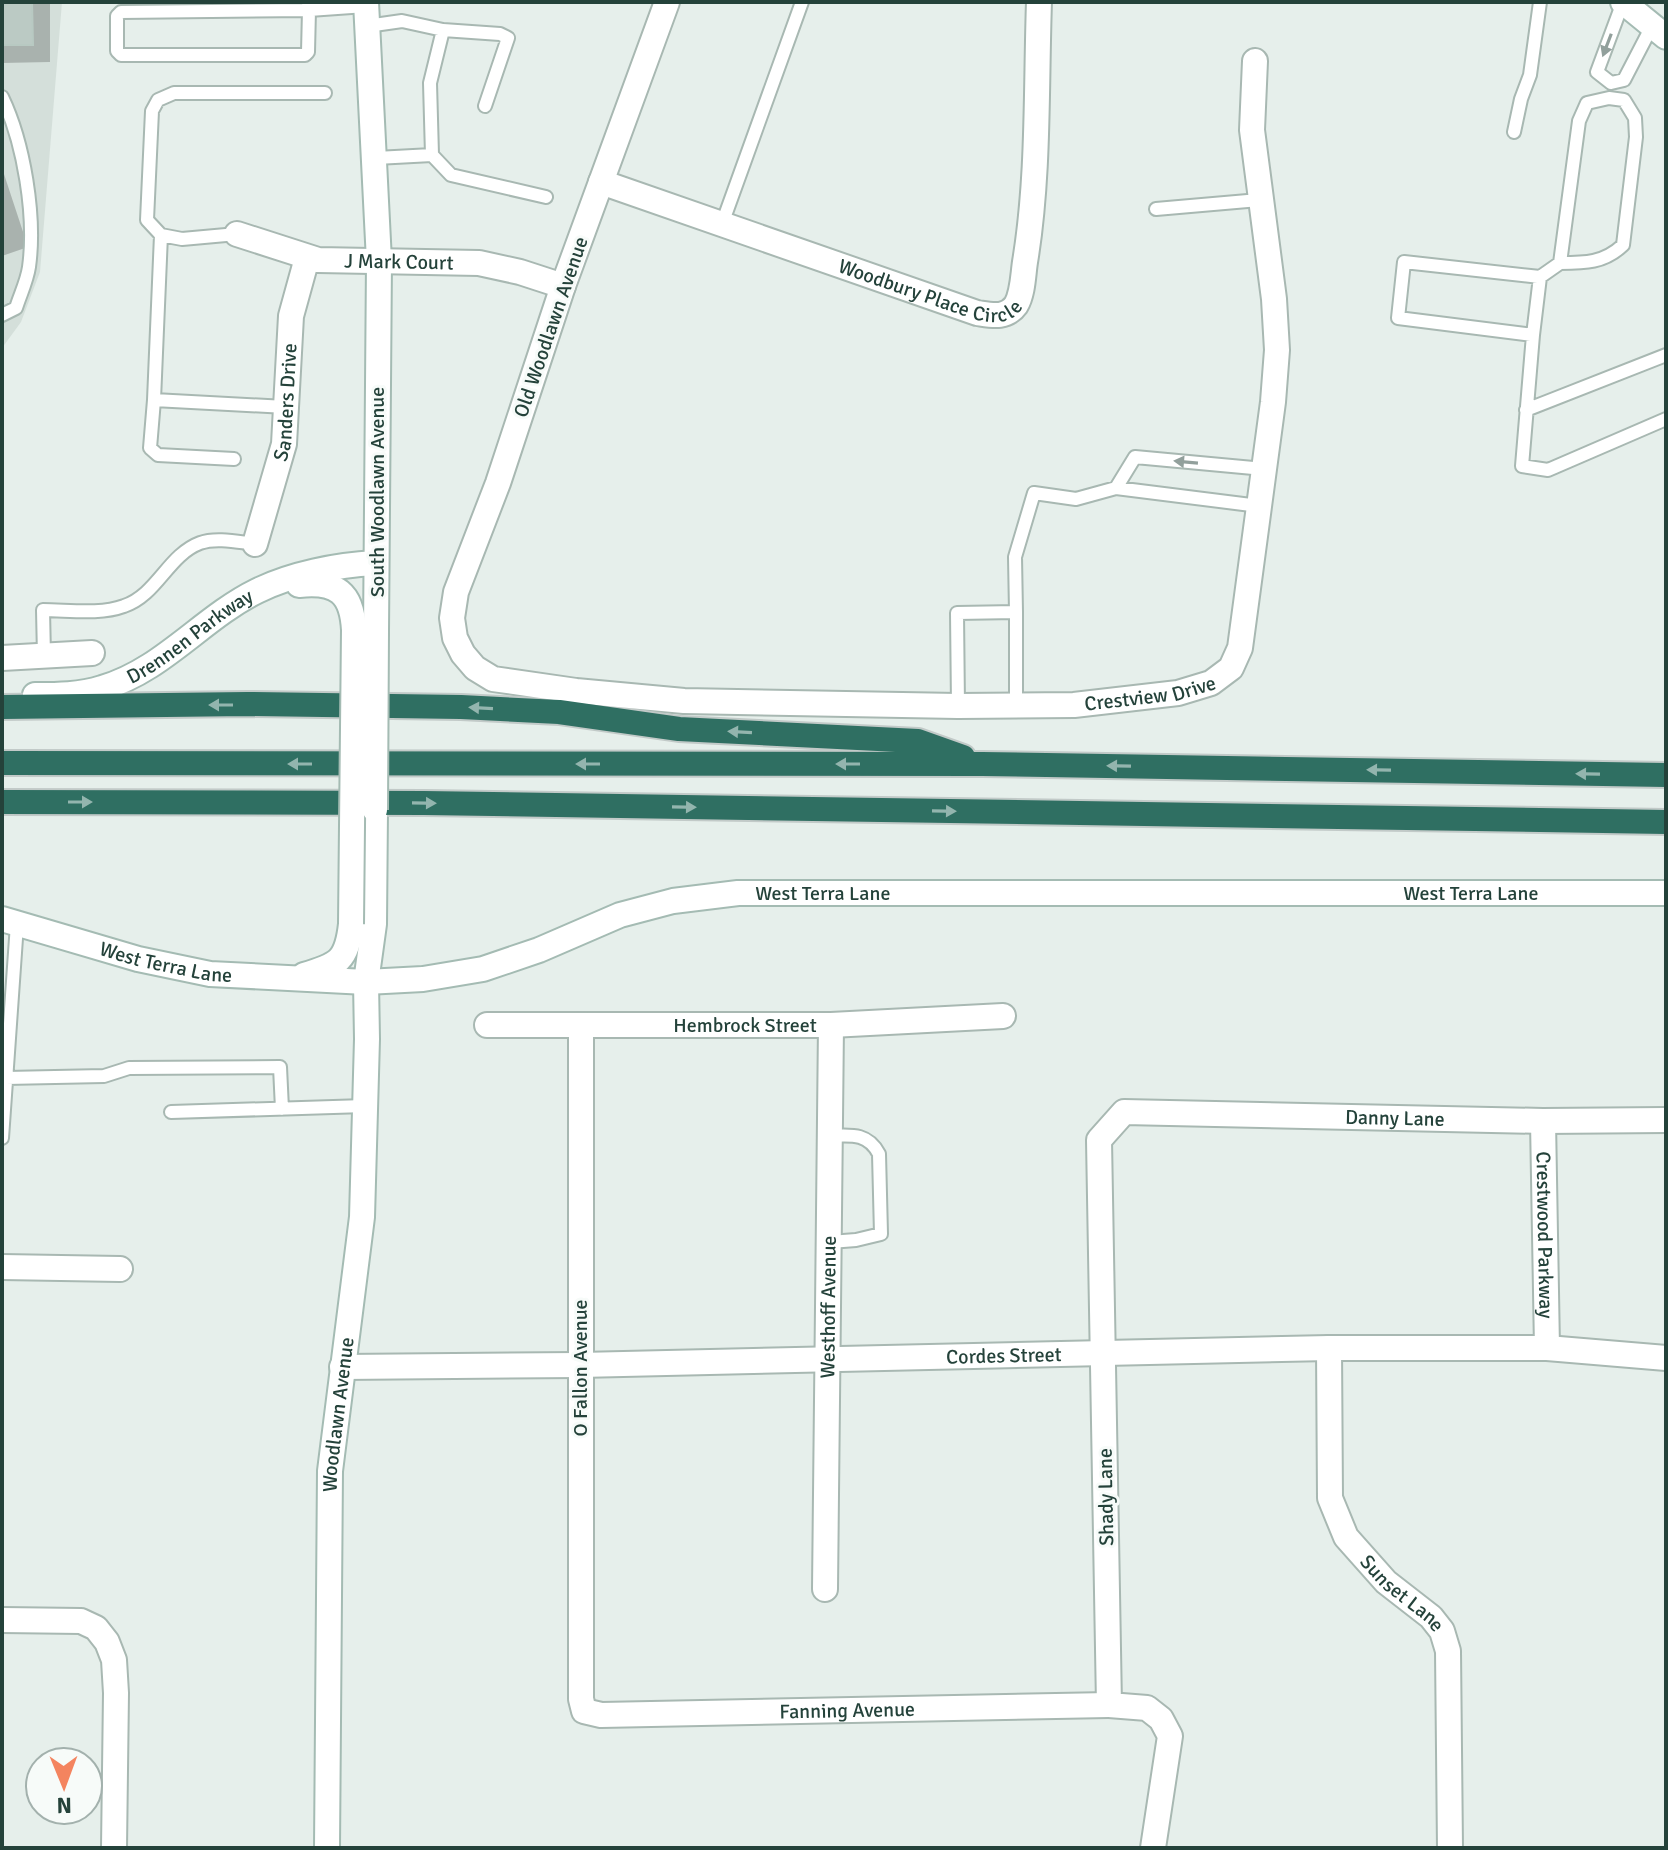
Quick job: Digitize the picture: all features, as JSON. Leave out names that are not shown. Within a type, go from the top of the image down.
[{"type":"highway","points":[[2,707],[247,704],[461,707],[559,712],[679,729],[918,741],[982,764]]},
{"type":"highway","points":[[2,763],[982,764],[1666,775]]},
{"type":"highway","points":[[2,802],[409,803],[1666,822]]},
{"type":"street","name":"Old Woodlawn Avenue","points":[[463,654],[455,638],[452,618],[456,592],[498,483],[563,286],[667,2]]},
{"type":"street","name":"Woodbury Place Circle","points":[[601,182],[977,313],[995,316],[1007,313],[1016,304],[1020,293],[1031,224],[1039,2]]},
{"type":"street","points":[[1623,2],[1659,31]]},
{"type":"street","name":"South Woodlawn Avenue","points":[[366,982],[363,924],[365,631],[375,563],[379,261],[367,11]]},
{"type":"street","name":"Crestview Drive","points":[[463,654],[475,668],[493,679],[576,691],[710,702],[1074,705],[1178,693],[1211,683],[1231,668],[1240,648],[1277,350],[1274,299],[1252,130],[1255,61]]},
{"type":"street","name":"J Mark Court","points":[[237,234],[307,258],[479,263],[563,286]]},
{"type":"street","name":"Sanders Drive","points":[[255,544],[284,444],[291,316],[307,258]]},
{"type":"street","name":"Drennen Parkway","points":[[2,696],[94,690],[128,678],[159,660],[258,590],[351,564],[375,563]]},
{"type":"street","points":[[258,590],[311,584],[329,586],[346,595],[365,631]]},
{"type":"street","points":[[2,658],[92,653]]},
{"type":"street","name":"West Terra Lane","points":[[10,921],[138,959],[210,974],[366,982],[423,979],[483,969],[539,950],[620,915],[673,901],[738,893],[1666,893]]},
{"type":"street","points":[[290,980],[337,963],[363,924]]},
{"type":"street","name":"Woodlawn Avenue","points":[[327,1848],[330,1471],[362,1217],[366,982]]},
{"type":"street","name":"Hembrock Street","points":[[487,1025],[831,1025],[1003,1016]]},
{"type":"street","name":"O Fallon Avenue","points":[[581,1025],[581,1699],[584,1711]]},
{"type":"street","name":"Westhoff Avenue","points":[[825,1589],[831,1025]]},
{"type":"street","name":"Danny Lane","points":[[1124,1112],[1543,1121],[1666,1120]]},
{"type":"street","name":"Shady Lane","points":[[1109,1705],[1099,1140],[1124,1112]]},
{"type":"street","name":"Crestwood Parkway","points":[[1543,1121],[1547,1348]]},
{"type":"street","points":[[2,1267],[120,1269]]},
{"type":"street","name":"Cordes Street","points":[[342,1367],[580,1365],[1329,1348],[1547,1348],[1666,1358]]},
{"type":"street","name":"Sunset Lane","points":[[1329,1348],[1330,1498],[1346,1537],[1386,1582],[1431,1617],[1442,1631],[1448,1651],[1450,1848]]},
{"type":"street","points":[[2,1620],[81,1621],[96,1628],[107,1642],[114,1660],[116,1693],[114,1848]]},
{"type":"street","points":[[1109,1705],[1147,1708],[1161,1719],[1170,1736],[1153,1848]]},
{"type":"street","name":"Fanning Avenue","points":[[584,1711],[601,1715],[1109,1705]]},
{"type":"lane","points":[[722,224],[802,2]]},
{"type":"lane","points":[[1514,132],[1530,75],[1540,2]]},
{"type":"lane","points":[[1611,83],[1597,72],[1623,2]]},
{"type":"lane","points":[[308,6],[308,52],[305,55],[121,55],[117,51],[117,16],[121,12],[308,6],[367,11],[443,30],[500,34],[508,38],[485,106]]},
{"type":"lane","points":[[443,30],[430,83],[432,155],[451,175],[546,197]]},
{"type":"lane","points":[[1611,83],[1624,80],[1659,31]]},
{"type":"lane","points":[[1609,98],[1611,83]]},
{"type":"lane","points":[[237,234],[182,239],[161,235],[147,220],[152,111],[158,100],[174,93],[325,93]]},
{"type":"lane","points":[[2,97],[15,124],[33,226],[29,271],[16,308],[2,315]]},
{"type":"lane","points":[[1533,335],[1398,318],[1404,262],[1540,277],[1560,263],[1588,263],[1610,257],[1623,245],[1636,137],[1635,118],[1624,100],[1609,98],[1587,103],[1579,121],[1560,263]]},
{"type":"lane","points":[[376,158],[432,155]]},
{"type":"lane","points":[[1156,209],[1259,200]]},
{"type":"lane","points":[[161,235],[150,448],[158,455],[234,459]]},
{"type":"lane","points":[[1540,277],[1522,466],[1548,470],[1666,419]]},
{"type":"lane","points":[[1526,410],[1666,355]]},
{"type":"lane","points":[[154,400],[286,407]]},
{"type":"lane","points":[[1116,488],[1135,457],[1264,469]]},
{"type":"lane","points":[[1016,704],[1015,557],[1034,493],[1076,499],[1116,488],[1259,506]]},
{"type":"lane","points":[[44,656],[43,610],[123,607],[138,600],[156,585],[186,550],[201,542],[221,540],[255,544]]},
{"type":"lane","points":[[958,706],[957,613],[1016,612]]},
{"type":"lane","points":[[2,1138],[10,921]]},
{"type":"lane","points":[[6,1078],[104,1076],[129,1068],[280,1067],[282,1109]]},
{"type":"lane","points":[[171,1112],[365,1106]]},
{"type":"lane","points":[[830,1136],[859,1135],[874,1143],[879,1154],[881,1234],[830,1242]]},
{"type":"shaded area","points":[[2,2],[62,2],[40,272],[21,322],[2,348]]},
{"type":"building","points":[[2,2],[32,2],[33,45],[2,45]]}]
